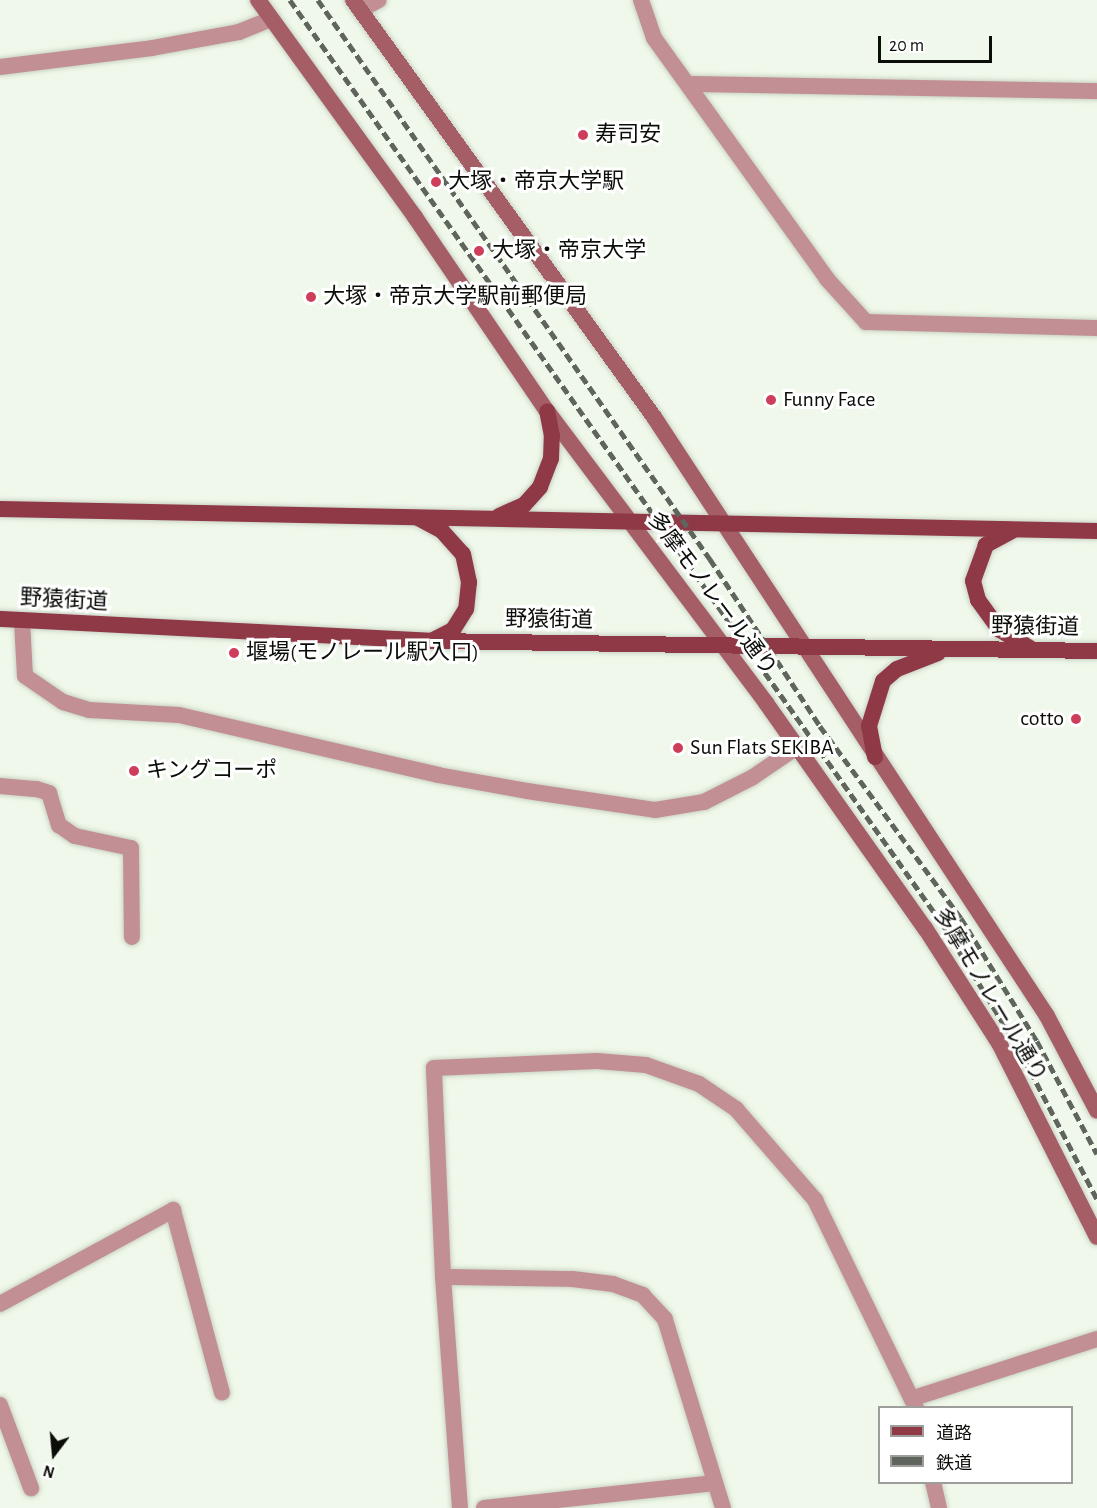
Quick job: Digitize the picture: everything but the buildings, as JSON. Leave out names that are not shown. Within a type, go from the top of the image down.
[{"type":"main road","name":"多摩モノレール通り","points":[[258,0],[415,217],[546,411],[723,645],[925,928],[1000,1046],[1097,1237]]},
{"type":"main road","name":"多摩モノレール通り","points":[[357,5],[654,417],[801,646],[1047,1016],[1097,1111]]},
{"type":"main road","points":[[492,519],[524,505],[540,487],[551,459],[552,436],[546,411]]},
{"type":"main road","points":[[0,509],[1097,531]]},
{"type":"main road","points":[[418,517],[442,531],[463,554],[470,582],[462,616],[453,630],[432,641]]},
{"type":"main road","points":[[1016,530],[986,545],[973,581],[978,600],[1000,630],[1030,649]]},
{"type":"main road","name":"野猿街道","points":[[0,620],[432,641],[1097,651]]},
{"type":"main road","points":[[875,757],[868,726],[884,681],[897,669],[951,648]]},
{"type":"street","points":[[357,5],[379,0]]},
{"type":"street","points":[[641,0],[654,38],[826,279],[866,322],[1097,328]]},
{"type":"street","points":[[0,67],[152,48],[239,32],[272,19]]},
{"type":"street","points":[[688,84],[1097,91]]},
{"type":"street","points":[[22,621],[25,676],[63,702],[89,710],[179,715],[438,775],[527,791],[655,810],[704,802],[753,777],[797,747]]},
{"type":"street","points":[[0,786],[37,789],[49,793],[59,825],[75,836],[130,848],[132,937]]},
{"type":"street","points":[[460,1508],[443,1277],[434,1068],[597,1060],[646,1065],[699,1084],[736,1109],[815,1200],[915,1403],[1097,1338]]},
{"type":"street","points":[[0,1304],[173,1210],[222,1393]]},
{"type":"street","points":[[443,1277],[572,1280],[613,1284],[643,1295],[665,1319],[723,1508]]},
{"type":"street","points":[[0,1406],[31,1488]]},
{"type":"street","points":[[484,1508],[715,1483]]},
{"type":"street","points":[[933,1484],[939,1508]]},
{"type":"railway","points":[[290,0],[944,926],[1018,1047],[1097,1199]]},
{"type":"railway","points":[[318,0],[710,559],[820,726],[961,918],[1037,1041],[1097,1154]]},
{"type":"place","name":"寿司安","points":[[583,135]]},
{"type":"place","name":"大塚・帝京大学駅","points":[[436,182]]},
{"type":"place","name":"大塚・帝京大学","points":[[479,251]]},
{"type":"place","name":"大塚・帝京大学駅前郵便局","points":[[311,297]]},
{"type":"place","name":"Funny Face","points":[[771,400]]},
{"type":"place","name":"堰場(モノレール駅入口)","points":[[234,653]]},
{"type":"place","name":"cotto","points":[[1076,719]]},
{"type":"place","name":"Sun Flats SEKIBA","points":[[678,748]]},
{"type":"place","name":"キングコーポ","points":[[134,771]]}]
